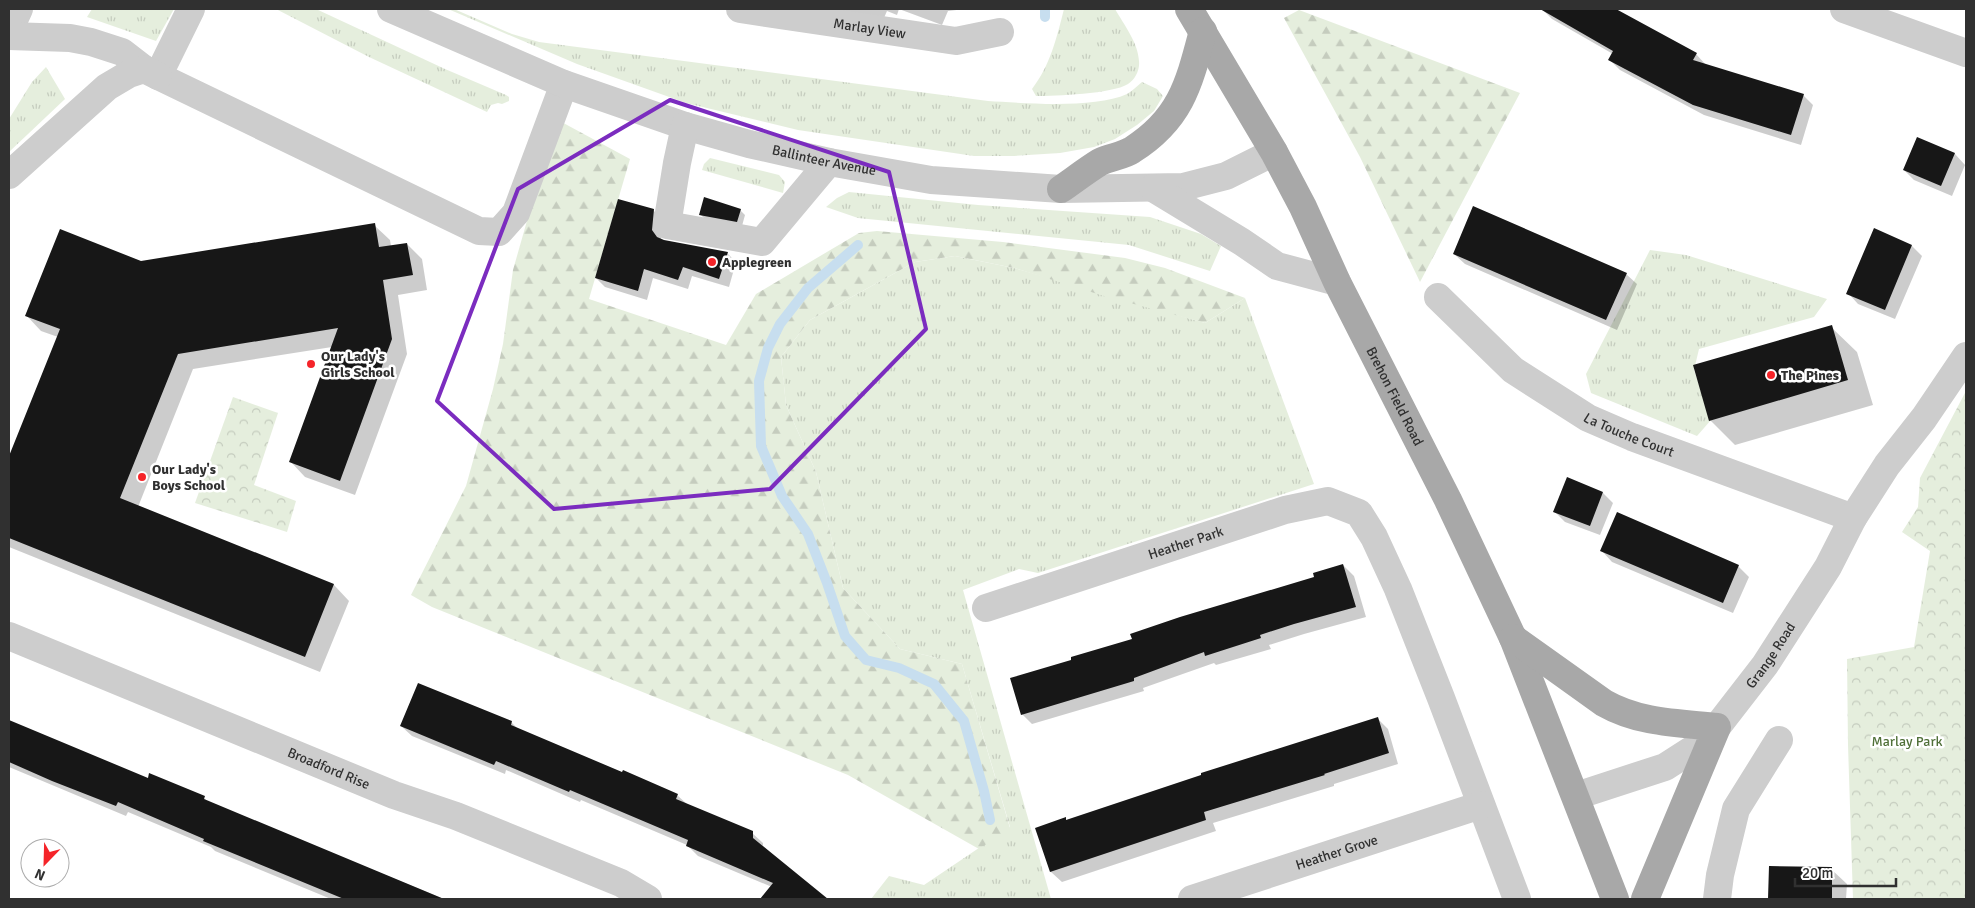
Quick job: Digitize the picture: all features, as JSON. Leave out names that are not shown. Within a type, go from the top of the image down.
[{"type":"main road","name":"Brehon Field Road","points":[[1196,20],[1274,152],[1303,207],[1337,282],[1448,500],[1513,638],[1576,796]]},
{"type":"main road","points":[[1062,188],[1101,162],[1131,151],[1159,131],[1182,100],[1192,75],[1196,20]]},
{"type":"main road","points":[[1513,638],[1604,704],[1617,711],[1659,722],[1717,727],[1645,899]]},
{"type":"main road","points":[[1576,796],[1615,899]]},
{"type":"street","points":[[9,31],[19,9]]},
{"type":"street","points":[[151,73],[191,9]]},
{"type":"street","name":"Ballinteer Avenue","points":[[391,9],[564,84],[685,126],[749,144],[829,162],[931,180],[1062,188],[1182,188],[1226,176],[1274,152]]},
{"type":"street","name":"Marlay View","points":[[740,9],[956,41],[1000,32]]},
{"type":"street","points":[[1844,9],[1966,53]]},
{"type":"street","points":[[9,36],[70,38],[91,42],[122,52],[151,73],[479,231],[499,232],[516,213],[564,84]]},
{"type":"street","points":[[9,175],[106,87],[129,74],[151,73]]},
{"type":"street","points":[[685,126],[667,225],[762,242],[829,162]]},
{"type":"street","points":[[1153,188],[1242,242],[1277,266],[1337,282]]},
{"type":"street","name":"La Touche Court","points":[[1438,297],[1513,370],[1588,418],[1632,437],[1852,518]]},
{"type":"street","name":"Grange Road","points":[[1576,796],[1665,766],[1693,749],[1717,727],[1765,665],[1798,616],[1828,567],[1852,518],[1887,465],[1924,418],[1966,356]]},
{"type":"street","name":"Heather Park","points":[[986,608],[1276,513],[1328,501],[1359,513],[1374,537],[1402,598],[1517,899]]},
{"type":"street","name":"Broadford Rise","points":[[9,636],[394,795],[456,816],[621,884],[648,899]]},
{"type":"street","points":[[1717,899],[1720,876],[1736,809],[1779,740]]},
{"type":"street","name":"Heather Grove","points":[[1192,899],[1481,804]]},
{"type":"highlighted area","points":[[670,100],[889,172],[926,329],[770,489],[554,509],[437,401],[518,189]]},
{"type":"green space","points":[[92,9],[174,9],[156,41],[87,17]]},
{"type":"green space","points":[[276,9],[316,9],[506,95],[509,97],[509,101],[491,105],[487,112],[369,57]]},
{"type":"green space","points":[[448,9],[454,9],[512,34],[539,42],[988,101],[1059,104],[1096,102],[1127,94],[1142,82],[1157,89],[1163,96],[1154,111],[1137,125],[1115,139],[1094,147],[1060,153],[974,156],[798,130],[686,103],[577,64]]},
{"type":"green space","points":[[1064,9],[1115,9],[1130,34],[1138,54],[1138,71],[1131,82],[1110,90],[1097,92],[1036,96],[1032,89],[1044,71],[1056,41]]},
{"type":"green space","points":[[1299,10],[1520,93],[1420,282],[1360,157],[1284,18]]},
{"type":"green space","points":[[46,67],[65,99],[9,152],[9,119],[32,82]]},
{"type":"green space","points":[[556,119],[630,159],[589,299],[726,345],[756,294],[859,233],[877,231],[1003,242],[1125,258],[1165,268],[1245,298],[1205,323],[1104,296],[1014,268],[955,256],[915,262],[810,320],[781,357],[786,405],[816,472],[843,588],[900,649],[962,664],[1010,828],[979,849],[848,775],[432,607],[411,595],[466,486],[493,389],[503,344],[513,270]]},
{"type":"green space","points":[[710,158],[779,175],[785,182],[783,193],[702,170],[704,164]]},
{"type":"green space","points":[[849,192],[978,205],[1150,217],[1201,234],[1221,246],[1210,271],[1129,245],[858,218],[826,207],[837,198]]},
{"type":"green space","points":[[1650,250],[1686,255],[1827,299],[1814,317],[1699,349],[1694,370],[1711,420],[1697,436],[1591,393],[1586,374]]},
{"type":"green space","points":[[955,256],[1014,268],[1205,323],[1245,298],[1314,484],[1038,573],[1019,569],[963,590],[1051,899],[871,899],[889,876],[924,885],[1010,827],[962,664],[900,649],[843,588],[816,472],[786,405],[781,357],[810,320],[915,262]]},
{"type":"green space","name":"Marlay Park","points":[[1966,391],[1966,899],[1853,899],[1847,659],[1914,647],[1930,551],[1902,532],[1918,507],[1920,478]]},
{"type":"green space","points":[[233,397],[278,413],[254,485],[296,501],[287,532],[195,503]]},
{"type":"building","points":[[1540,9],[1616,9],[1697,53],[1693,60],[1804,94],[1791,135],[1693,105],[1608,60],[1613,51]]},
{"type":"building","points":[[1917,137],[1955,153],[1941,186],[1903,170]]},
{"type":"building","points":[[704,197],[741,209],[737,222],[699,215]]},
{"type":"building","points":[[618,199],[654,209],[652,230],[657,237],[728,252],[719,279],[683,267],[678,280],[644,269],[638,291],[595,278]]},
{"type":"building","points":[[1473,206],[1627,273],[1606,320],[1453,254]]},
{"type":"building","points":[[375,223],[379,247],[407,243],[413,275],[383,280],[392,339],[340,481],[289,462],[338,328],[178,354],[120,498],[334,584],[305,657],[9,538],[9,456],[60,329],[25,316],[60,229],[141,261]]},
{"type":"building","points":[[1874,228],[1912,245],[1885,310],[1846,294]]},
{"type":"building","name":"The Pines","points":[[1832,325],[1848,380],[1709,421],[1693,365]]},
{"type":"building","points":[[1567,477],[1603,492],[1590,526],[1553,512]]},
{"type":"building","points":[[1617,512],[1739,565],[1723,603],[1600,551]]},
{"type":"building","points":[[1343,564],[1356,607],[1260,635],[1261,638],[1205,656],[1204,652],[1134,678],[1134,681],[1021,715],[1010,678],[1132,639],[1130,634],[1180,617],[1314,577],[1313,573]]},
{"type":"building","points":[[418,683],[512,721],[511,725],[678,794],[676,799],[753,831],[753,838],[828,899],[760,899],[773,883],[686,846],[688,840],[570,790],[569,792],[496,761],[494,765],[400,726]]},
{"type":"building","points":[[1378,717],[1389,753],[1325,775],[1204,812],[1206,820],[1050,872],[1035,828],[1066,817],[1066,820],[1201,775],[1201,773]]},
{"type":"building","points":[[9,720],[148,778],[149,773],[205,796],[204,799],[444,899],[344,899],[203,841],[204,839],[118,802],[116,806],[52,781],[9,762]]},
{"type":"building","points":[[1769,866],[1832,867],[1832,899],[1768,899]]},
{"type":"waterway","points":[[1045,9],[1045,17]]},
{"type":"waterway","points":[[858,245],[808,288],[780,324],[768,348],[759,381],[761,446],[782,496],[808,534],[845,636],[866,660],[899,668],[934,684],[964,721],[984,791],[990,820]]},
{"type":"place","name":"Applegreen","points":[[712,262]]},
{"type":"place","name":"Our Lady's Girls School","points":[[311,364]]},
{"type":"place","name":"The Pines","points":[[1771,375]]},
{"type":"place","name":"Our Lady's Boys School","points":[[142,477]]}]
